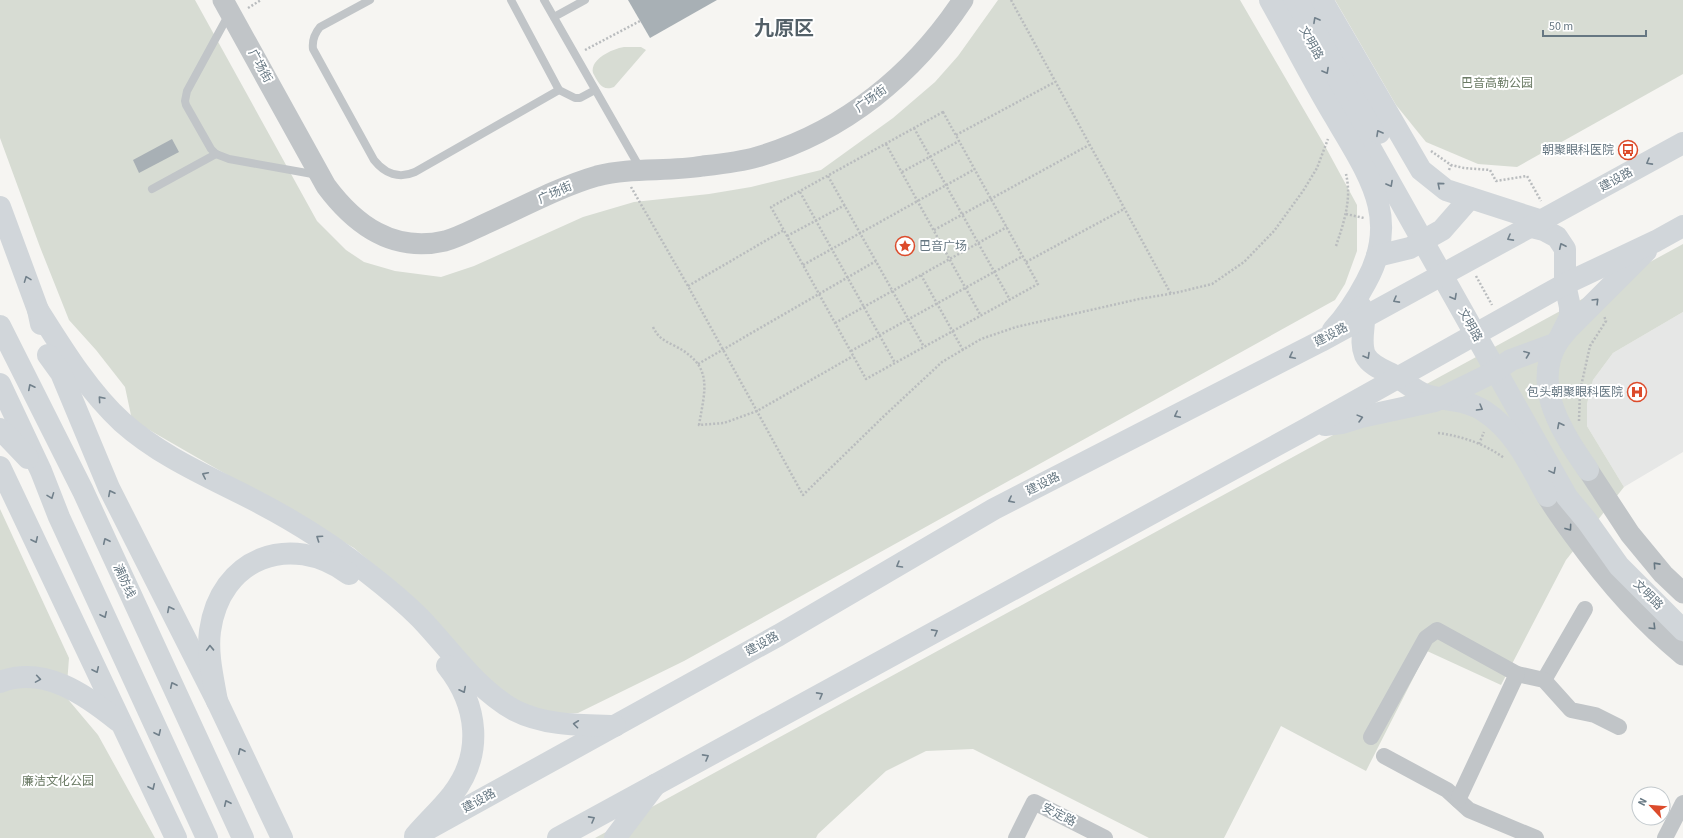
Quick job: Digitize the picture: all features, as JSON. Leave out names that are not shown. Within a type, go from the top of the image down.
[{"type":"main road","points":[[1270,0],[1334,117],[1364,166],[1377,199],[1382,228],[1377,256],[1371,275],[1352,307],[1321,341]]},
{"type":"main road","name":"文明路","points":[[1286,0],[1567,497],[1587,521],[1619,566],[1683,630]]},
{"type":"main road","name":"文明路","points":[[1305,0],[1515,376],[1588,501],[1607,528],[1665,598],[1683,614]]},
{"type":"main road","points":[[1322,0],[1421,170],[1446,190],[1538,216],[1551,233],[1557,237],[1564,246],[1565,284],[1570,307],[1570,317],[1552,353],[1548,371],[1548,388],[1552,408],[1570,444],[1588,470]]},
{"type":"main road","name":"建设路","points":[[413,837],[779,635],[994,509],[1321,341],[1364,318],[1538,216],[1683,143]]},
{"type":"main road","points":[[1377,256],[1410,248],[1442,230],[1470,198]]},
{"type":"main road","points":[[0,207],[38,310],[48,355],[53,411],[83,491]]},
{"type":"main road","points":[[558,838],[1308,428],[1565,284],[1683,226]]},
{"type":"main road","points":[[1308,428],[1342,423],[1443,398],[1490,374],[1511,360],[1557,343],[1574,323],[1656,240]]},
{"type":"main road","points":[[1362,291],[1360,302],[1364,318],[1363,343],[1366,356],[1372,364],[1398,377],[1421,393],[1474,405],[1499,421],[1519,446],[1547,496]]},
{"type":"main road","points":[[38,310],[78,370],[92,388],[124,423],[169,456],[277,512],[312,533],[339,552],[379,582],[420,618],[478,683],[495,697],[528,716],[543,721],[583,725],[615,726]]},
{"type":"main road","name":"满防线","points":[[0,326],[83,491],[243,838]]},
{"type":"main road","points":[[48,355],[61,373],[109,488],[217,701],[282,837]]},
{"type":"main road","points":[[0,384],[41,471],[59,517],[207,838]]},
{"type":"main road","points":[[0,429],[41,471]]},
{"type":"main road","points":[[0,466],[176,838]]},
{"type":"main road","points":[[217,701],[211,662],[210,632],[218,602],[227,586],[239,572],[266,557],[286,552],[315,556],[326,560],[348,573],[402,618],[434,651],[462,686],[470,707],[473,736],[470,760],[466,771],[453,794],[413,837]]},
{"type":"main road","points":[[0,682],[21,677],[56,682],[74,689],[84,695],[123,726]]},
{"type":"main road","points":[[616,838],[655,785]]},
{"type":"street","name":"广场街","points":[[234,7],[321,176],[336,200],[350,215],[365,226],[392,239],[406,242],[427,243],[452,239],[589,179],[617,172],[635,177],[756,157],[785,147],[831,126],[868,102],[898,78],[931,43],[963,0]]},
{"type":"street","points":[[1588,470],[1630,534],[1663,574],[1683,593]]},
{"type":"street","name":"文明路","points":[[1547,496],[1584,548],[1616,589],[1661,636],[1683,655]]},
{"type":"street","points":[[1544,680],[1585,609]]},
{"type":"street","points":[[1371,737],[1426,638],[1437,630],[1517,674],[1544,680],[1571,710],[1595,716],[1619,727]]},
{"type":"street","points":[[1458,800],[1517,674]]},
{"type":"street","points":[[1384,756],[1447,790],[1469,810],[1536,838]]},
{"type":"street","name":"安定路","points":[[1016,838],[1034,802],[1105,838]]},
{"type":"street","points":[[1665,838],[1683,803]]},
{"type":"lane","points":[[370,0],[320,27],[315,34],[312,45],[374,160],[379,166],[389,173],[404,176],[415,172],[559,90]]},
{"type":"lane","points":[[511,0],[559,90],[575,98],[580,98],[595,90]]},
{"type":"lane","points":[[544,0],[595,90],[635,177]]},
{"type":"lane","points":[[554,17],[585,0]]},
{"type":"lane","points":[[234,7],[187,91],[185,101],[211,149],[216,154],[229,159],[321,176]]},
{"type":"lane","points":[[152,189],[216,154]]},
{"type":"path","points":[[234,7],[260,0]]},
{"type":"path","points":[[1011,0],[1171,294]]},
{"type":"path","points":[[575,55],[640,21]]},
{"type":"path","points":[[956,135],[1055,82]]},
{"type":"path","points":[[943,112],[956,135],[1038,284],[866,379],[771,207],[943,112]]},
{"type":"path","points":[[635,177],[688,286],[803,495],[910,390],[942,362],[981,339],[1016,327],[1212,284],[1244,262],[1274,231],[1303,191],[1317,168],[1334,117]]},
{"type":"path","points":[[914,128],[1010,300]]},
{"type":"path","points":[[902,172],[959,141]]},
{"type":"path","points":[[886,144],[981,316]]},
{"type":"path","points":[[934,230],[1089,145]]},
{"type":"path","points":[[1430,150],[1451,165],[1464,168],[1490,170],[1496,181],[1527,176],[1538,216]]},
{"type":"path","points":[[1446,177],[1451,165]]},
{"type":"path","points":[[803,265],[975,169]]},
{"type":"path","points":[[1336,246],[1346,214],[1348,194],[1346,172]]},
{"type":"path","points":[[828,176],[924,347]]},
{"type":"path","points":[[800,192],[895,363]]},
{"type":"path","points":[[787,236],[845,205]]},
{"type":"path","points":[[1026,262],[1124,209]]},
{"type":"path","points":[[1346,214],[1367,218]]},
{"type":"path","points":[[835,323],[1007,227]]},
{"type":"path","points":[[688,286],[784,230]]},
{"type":"path","points":[[851,351],[1023,256]]},
{"type":"path","points":[[698,364],[876,261]]},
{"type":"path","points":[[1475,274],[1494,308]]},
{"type":"path","points":[[921,275],[963,350]]},
{"type":"path","points":[[1580,428],[1578,421],[1580,391],[1590,346],[1606,321],[1601,310]]},
{"type":"path","points":[[653,327],[659,337],[686,351],[698,364],[705,382],[699,425],[724,422],[757,411],[853,356]]},
{"type":"path","points":[[1559,388],[1580,391]]},
{"type":"path","points":[[1479,444],[1484,430]]},
{"type":"path","points":[[1438,433],[1457,436],[1479,444],[1493,450],[1505,459]]},
{"type":"shaded area","name":"包头朝聚眼科医院","points":[[1683,312],[1683,452],[1624,487],[1587,426],[1587,404],[1593,380],[1613,353]]},
{"type":"green space","points":[[0,0],[195,0],[317,221],[346,250],[364,262],[395,271],[441,277],[474,266],[583,217],[634,202],[709,194],[751,187],[821,170],[893,118],[935,82],[958,56],[998,0],[1240,0],[1325,146],[1357,205],[1357,251],[1345,284],[1335,300],[684,661],[578,713],[545,714],[511,698],[484,677],[418,603],[354,548],[132,420],[125,387],[96,350],[69,320],[40,247],[0,138]]},
{"type":"green space","name":"巴音高勒公园","points":[[1335,0],[1683,0],[1683,74],[1517,167],[1478,164],[1426,142],[1396,105]]},
{"type":"green space","points":[[624,47],[641,47],[646,50],[614,87],[603,87],[593,73],[595,63],[608,52]]},
{"type":"green space","points":[[1683,244],[1683,312],[1613,353],[1593,380],[1587,404],[1587,426],[1624,487],[1566,560],[1501,685],[1427,651],[1366,771],[1281,726],[1224,838],[1149,838],[973,749],[926,751],[886,771],[818,834],[816,838],[595,838]]},
{"type":"green space","name":"廉洁文化公园","points":[[0,509],[69,658],[66,697],[98,735],[155,838],[0,838]]},
{"type":"building","points":[[628,0],[717,0],[650,38]]},
{"type":"building","points":[[172,139],[179,152],[139,173],[133,160]]},
{"type":"place","name":"朝聚眼科医院","points":[[1628,150]]},
{"type":"place","name":"巴音广场","points":[[905,246]]},
{"type":"place","name":"包头朝聚眼科医院","points":[[1637,392]]},
{"type":"district","name":"九原区","points":[[784,29]]}]
